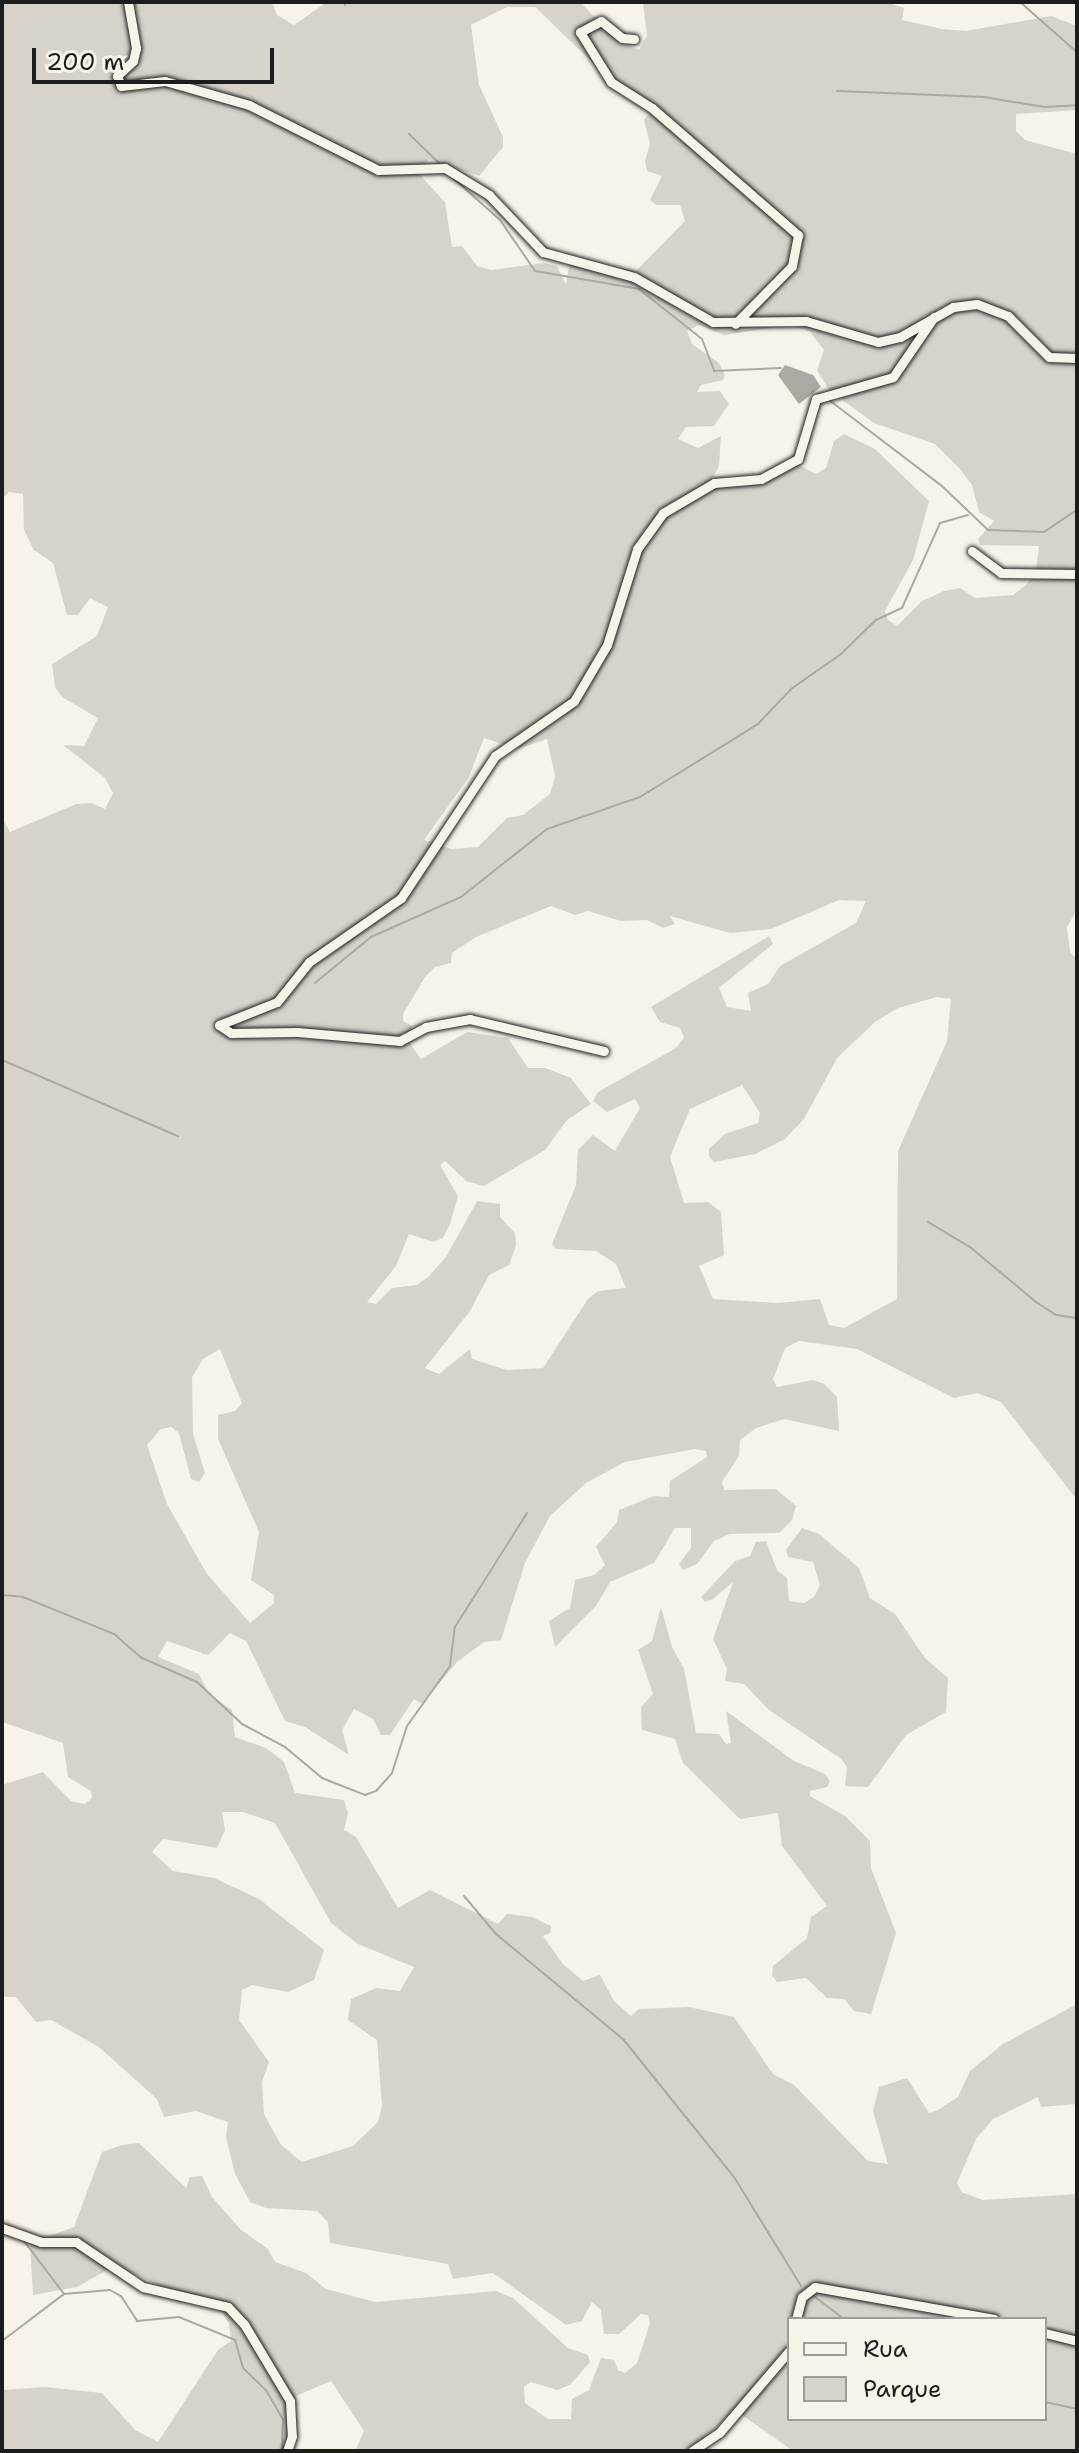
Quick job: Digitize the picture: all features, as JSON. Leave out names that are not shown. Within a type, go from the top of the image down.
[{"type":"street","points":[[128,2],[136,48],[133,61],[117,76],[121,86],[165,81],[249,105],[378,170],[445,168],[489,195],[543,252],[634,277],[691,313],[735,324],[806,321],[878,342],[900,337],[958,306],[982,305],[1008,316],[1049,357],[1077,358]]},
{"type":"street","points":[[634,39],[622,38],[601,21],[580,32],[611,82],[652,108],[798,235],[792,266],[735,319],[735,324]]},
{"type":"street","points":[[604,1051],[470,1019],[426,1027],[400,1041],[297,1032],[231,1033],[219,1025],[277,1002],[309,962],[401,898],[495,756],[574,701],[607,645],[637,549],[663,513],[714,483],[761,479],[798,459],[816,399],[893,377],[934,317]]},
{"type":"street","points":[[972,551],[1001,573],[1077,574]]},
{"type":"street","points":[[2,2228],[41,2242],[76,2242],[143,2287],[228,2307],[244,2324],[290,2401],[292,2436],[287,2451]]},
{"type":"street","points":[[797,2317],[802,2297],[815,2287],[983,2317]]},
{"type":"street","points":[[1047,2334],[1077,2341]]},
{"type":"street","points":[[692,2451],[719,2433],[787,2353]]},
{"type":"green space","points":[[2,2],[272,2],[277,15],[294,25],[327,2],[580,2],[620,43],[639,50],[647,36],[643,2],[886,2],[904,8],[902,20],[942,29],[966,31],[1051,16],[1077,26],[1077,110],[1016,114],[1016,131],[1025,140],[1077,154],[1077,910],[1067,927],[1070,952],[1077,959],[1077,1500],[1001,1402],[977,1393],[954,1398],[857,1349],[799,1341],[785,1348],[773,1379],[777,1387],[813,1380],[824,1384],[837,1397],[839,1431],[784,1419],[756,1428],[740,1440],[739,1456],[722,1482],[724,1490],[776,1489],[796,1506],[792,1520],[779,1533],[730,1534],[714,1541],[697,1564],[683,1570],[679,1564],[691,1548],[691,1528],[675,1528],[654,1563],[610,1582],[596,1606],[555,1647],[549,1621],[570,1608],[575,1580],[594,1575],[605,1565],[596,1547],[617,1522],[619,1510],[654,1496],[669,1497],[670,1481],[707,1457],[706,1451],[695,1449],[625,1462],[586,1483],[550,1516],[525,1563],[501,1640],[484,1642],[457,1662],[422,1704],[414,1699],[390,1735],[381,1735],[373,1719],[354,1709],[342,1730],[349,1755],[305,1727],[285,1721],[246,1641],[230,1633],[208,1655],[167,1641],[158,1657],[199,1674],[209,1694],[232,1710],[235,1737],[266,1748],[284,1762],[295,1793],[344,1800],[348,1813],[344,1830],[356,1837],[398,1908],[430,1890],[498,1924],[507,1914],[532,1917],[551,1926],[550,1933],[543,1936],[563,1964],[583,1981],[600,1975],[614,2001],[631,2016],[639,2009],[689,2007],[734,2017],[773,2074],[794,2085],[868,2161],[888,2164],[873,2111],[879,2087],[907,2078],[929,2113],[936,2111],[958,2097],[970,2071],[1003,2044],[1077,2004],[1077,2104],[1041,2107],[1038,2097],[993,2119],[976,2139],[957,2183],[961,2192],[983,2200],[1077,2194],[1077,2451],[793,2451],[742,2415],[727,2417],[690,2451],[355,2451],[364,2431],[331,2381],[296,2396],[292,2451],[2,2451],[2,2390],[45,2387],[102,2393],[135,2430],[158,2442],[218,2350],[231,2341],[229,2323],[214,2301],[173,2292],[116,2265],[77,2287],[33,2295],[30,2243],[74,2227],[102,2152],[122,2145],[139,2143],[186,2188],[190,2177],[202,2176],[212,2197],[240,2229],[268,2249],[275,2262],[306,2273],[326,2289],[375,2302],[496,2291],[513,2298],[568,2348],[588,2355],[590,2362],[570,2385],[557,2390],[531,2382],[524,2387],[525,2403],[548,2419],[571,2419],[572,2399],[589,2390],[601,2358],[614,2360],[618,2370],[625,2373],[637,2363],[650,2323],[648,2315],[641,2314],[619,2334],[604,2334],[601,2310],[592,2302],[582,2321],[566,2325],[493,2273],[453,2279],[448,2264],[330,2243],[328,2222],[317,2211],[266,2208],[250,2202],[235,2174],[226,2137],[228,2122],[196,2111],[164,2117],[157,2099],[99,2047],[51,2020],[36,2022],[16,1997],[2,1997],[2,1785],[43,1772],[71,1801],[85,1804],[92,1798],[91,1791],[68,1777],[63,1743],[2,1722],[2,818],[10,832],[76,804],[91,803],[105,809],[113,793],[105,778],[63,745],[84,746],[98,718],[62,697],[55,687],[52,664],[97,636],[108,607],[90,598],[78,615],[67,615],[53,563],[34,550],[24,530],[23,494],[9,492],[2,499]],"holes":[[[507,7],[535,7],[615,84],[654,108],[644,120],[650,144],[645,161],[647,171],[662,176],[650,200],[656,205],[680,205],[685,221],[636,271],[570,260],[566,285],[557,266],[544,263],[491,270],[477,266],[462,246],[452,247],[445,202],[418,173],[429,159],[479,176],[503,147],[503,137],[479,85],[471,25]],[[699,325],[724,335],[791,325],[810,332],[824,350],[817,370],[829,390],[874,423],[935,444],[960,469],[972,485],[979,512],[994,521],[978,539],[980,545],[1039,546],[1036,571],[1026,585],[1013,595],[975,598],[960,588],[944,591],[922,601],[897,626],[888,620],[885,611],[913,560],[929,501],[875,449],[844,434],[834,441],[826,468],[816,474],[795,463],[762,484],[709,485],[719,466],[721,436],[698,448],[678,439],[686,427],[714,426],[729,404],[720,391],[697,392],[701,385],[723,380],[725,375],[719,363],[692,344],[687,331]],[[484,738],[518,749],[547,739],[555,776],[550,794],[523,815],[507,818],[478,847],[451,849],[424,840],[469,777]],[[839,900],[866,901],[856,923],[780,966],[768,984],[748,993],[751,1011],[727,1007],[719,988],[773,944],[769,936],[651,1007],[660,1022],[680,1028],[684,1037],[676,1048],[598,1092],[593,1101],[607,1112],[635,1099],[640,1108],[615,1151],[593,1135],[578,1150],[576,1185],[552,1244],[556,1249],[596,1251],[616,1264],[626,1288],[598,1291],[588,1299],[543,1368],[507,1370],[472,1359],[470,1349],[439,1374],[425,1368],[470,1311],[489,1275],[509,1265],[516,1245],[515,1233],[500,1217],[500,1204],[477,1201],[446,1257],[429,1276],[417,1285],[392,1288],[376,1304],[367,1302],[396,1266],[409,1234],[433,1242],[443,1238],[458,1196],[440,1165],[445,1161],[466,1181],[484,1186],[545,1150],[567,1120],[591,1104],[571,1078],[545,1068],[528,1068],[508,1038],[467,1032],[421,1059],[409,1042],[412,1026],[403,1021],[403,1014],[425,977],[435,967],[451,963],[452,953],[476,937],[551,906],[575,915],[588,911],[621,921],[647,920],[663,928],[675,924],[670,916],[730,933],[771,929]],[[937,997],[951,999],[947,1041],[898,1151],[897,1299],[844,1328],[829,1325],[820,1299],[778,1303],[713,1299],[699,1266],[724,1255],[721,1212],[708,1202],[684,1203],[670,1157],[690,1109],[742,1085],[760,1113],[758,1123],[725,1134],[709,1149],[709,1156],[714,1162],[755,1154],[785,1139],[804,1119],[837,1058],[875,1022],[898,1008]],[[220,1349],[242,1403],[235,1411],[218,1415],[218,1439],[259,1532],[251,1580],[274,1595],[274,1603],[250,1623],[207,1574],[167,1504],[147,1445],[161,1429],[171,1427],[179,1433],[191,1479],[199,1482],[205,1473],[193,1434],[192,1377],[203,1359]],[[222,1812],[243,1812],[275,1823],[331,1923],[358,1944],[414,1967],[400,1991],[376,1988],[351,1999],[348,2020],[377,2040],[382,2106],[378,2122],[353,2146],[302,2162],[281,2145],[264,2114],[262,2082],[269,2062],[239,2020],[242,1990],[252,1985],[288,1992],[314,1980],[324,1950],[259,1899],[214,1878],[173,1871],[152,1852],[163,1839],[217,1848],[225,1830]]]},
{"type":"green space","points":[[802,1528],[819,1534],[859,1568],[870,1598],[895,1614],[925,1658],[948,1678],[946,1712],[906,1735],[868,1787],[845,1786],[847,1767],[841,1759],[769,1710],[744,1684],[725,1681],[727,1669],[713,1639],[733,1582],[713,1599],[705,1602],[701,1597],[735,1561],[750,1556],[756,1542],[766,1541],[777,1570],[787,1578],[789,1601],[804,1603],[814,1597],[820,1585],[813,1562],[788,1557],[786,1550]]},
{"type":"green space","points":[[661,1607],[672,1647],[684,1669],[696,1733],[719,1734],[726,1744],[731,1743],[726,1711],[794,1761],[825,1774],[830,1781],[827,1787],[810,1791],[810,1796],[845,1816],[870,1841],[871,1868],[896,1933],[871,2014],[854,2011],[844,1999],[827,1998],[806,1978],[777,1982],[772,1975],[773,1966],[807,1938],[811,1917],[827,1906],[782,1846],[778,1813],[740,1819],[683,1763],[675,1739],[642,1730],[641,1707],[653,1694],[638,1650],[652,1641]]},
{"type":"shaded area","points":[[785,365],[813,375],[821,387],[799,404],[778,375]]},
{"type":"waterway","points":[[1020,2],[1077,52]]},
{"type":"waterway","points":[[837,91],[984,97],[1044,107],[1077,105]]},
{"type":"waterway","points":[[409,134],[439,163]]},
{"type":"waterway","points":[[453,178],[500,220],[535,271],[639,289],[702,339],[714,371],[781,368]]},
{"type":"waterway","points":[[829,400],[943,487],[988,530],[1044,532],[1077,510]]},
{"type":"waterway","points":[[315,983],[371,937],[461,897],[547,829],[640,797],[758,724],[791,689],[841,654],[876,620],[902,608],[940,523],[968,515]]},
{"type":"waterway","points":[[2,1060],[178,1136]]},
{"type":"waterway","points":[[928,1222],[970,1247],[1056,1315],[1077,1318]]},
{"type":"waterway","points":[[2,1595],[23,1597],[114,1634],[142,1658],[197,1682],[242,1724],[285,1747],[322,1778],[365,1795],[376,1791],[392,1773],[407,1726],[450,1666],[455,1627],[527,1513]]},
{"type":"waterway","points":[[464,1896],[496,1934],[623,2039],[734,2177],[801,2286]]},
{"type":"waterway","points":[[24,2241],[64,2294],[110,2290],[121,2296],[137,2321],[179,2317],[235,2340],[243,2368],[266,2390],[283,2419],[282,2451]]},
{"type":"waterway","points":[[2,2341],[64,2294]]},
{"type":"waterway","points":[[811,2294],[841,2317]]},
{"type":"waterway","points":[[1047,2402],[1077,2409]]}]
